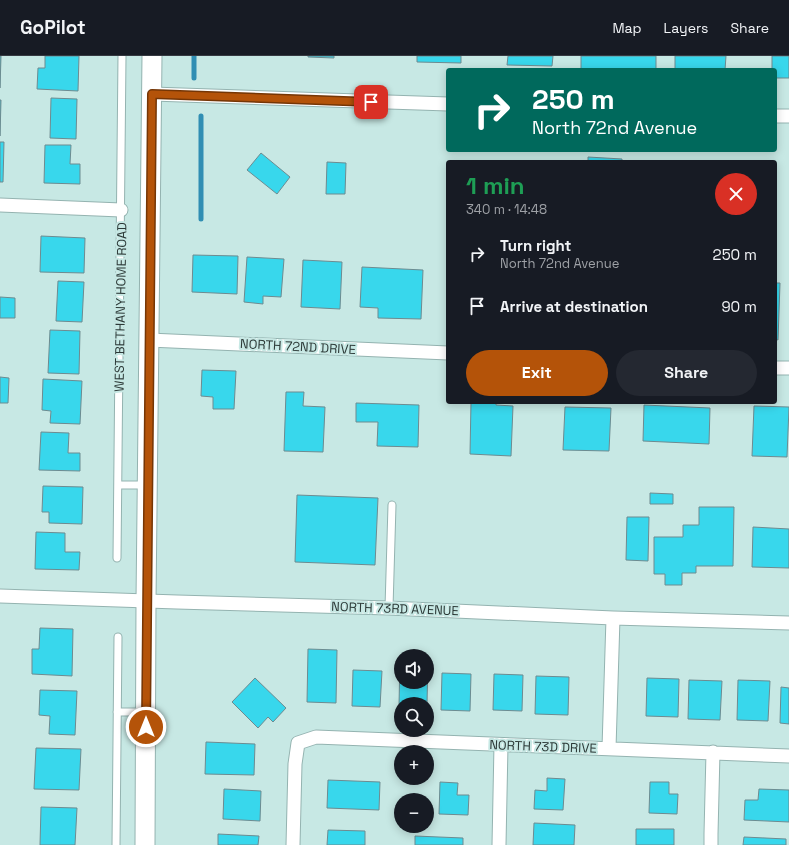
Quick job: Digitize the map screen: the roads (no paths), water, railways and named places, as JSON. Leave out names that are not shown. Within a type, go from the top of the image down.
[{"type":"main road","points":[[145,845],[152,56]]},
{"type":"street","points":[[152,94],[446,104]]},
{"type":"street","points":[[777,116],[789,116]]},
{"type":"street","points":[[0,205],[121,210]]},
{"type":"street","name":"NORTH 72ND DRIVE","points":[[149,340],[446,353]]},
{"type":"street","points":[[777,368],[789,368]]},
{"type":"street","name":"NORTH 73RD AVENUE","points":[[0,596],[389,608],[613,618],[789,623]]},
{"type":"street","points":[[609,748],[613,618]]},
{"type":"street","name":"NORTH 73D DRIVE","points":[[293,845],[295,764],[298,743],[316,738],[789,756]]},
{"type":"street","points":[[499,845],[501,745]]},
{"type":"street","points":[[711,845],[713,752]]},
{"type":"lane","name":"WEST BETHANY HOME ROAD","points":[[117,558],[122,56]]},
{"type":"lane","points":[[118,485],[148,485]]},
{"type":"lane","points":[[389,608],[392,505]]},
{"type":"lane","points":[[116,845],[118,637]]},
{"type":"lane","points":[[117,712],[146,712]]},
{"type":"waterway","points":[[194,56],[194,78]]},
{"type":"waterway","points":[[201,116],[201,219]]}]
